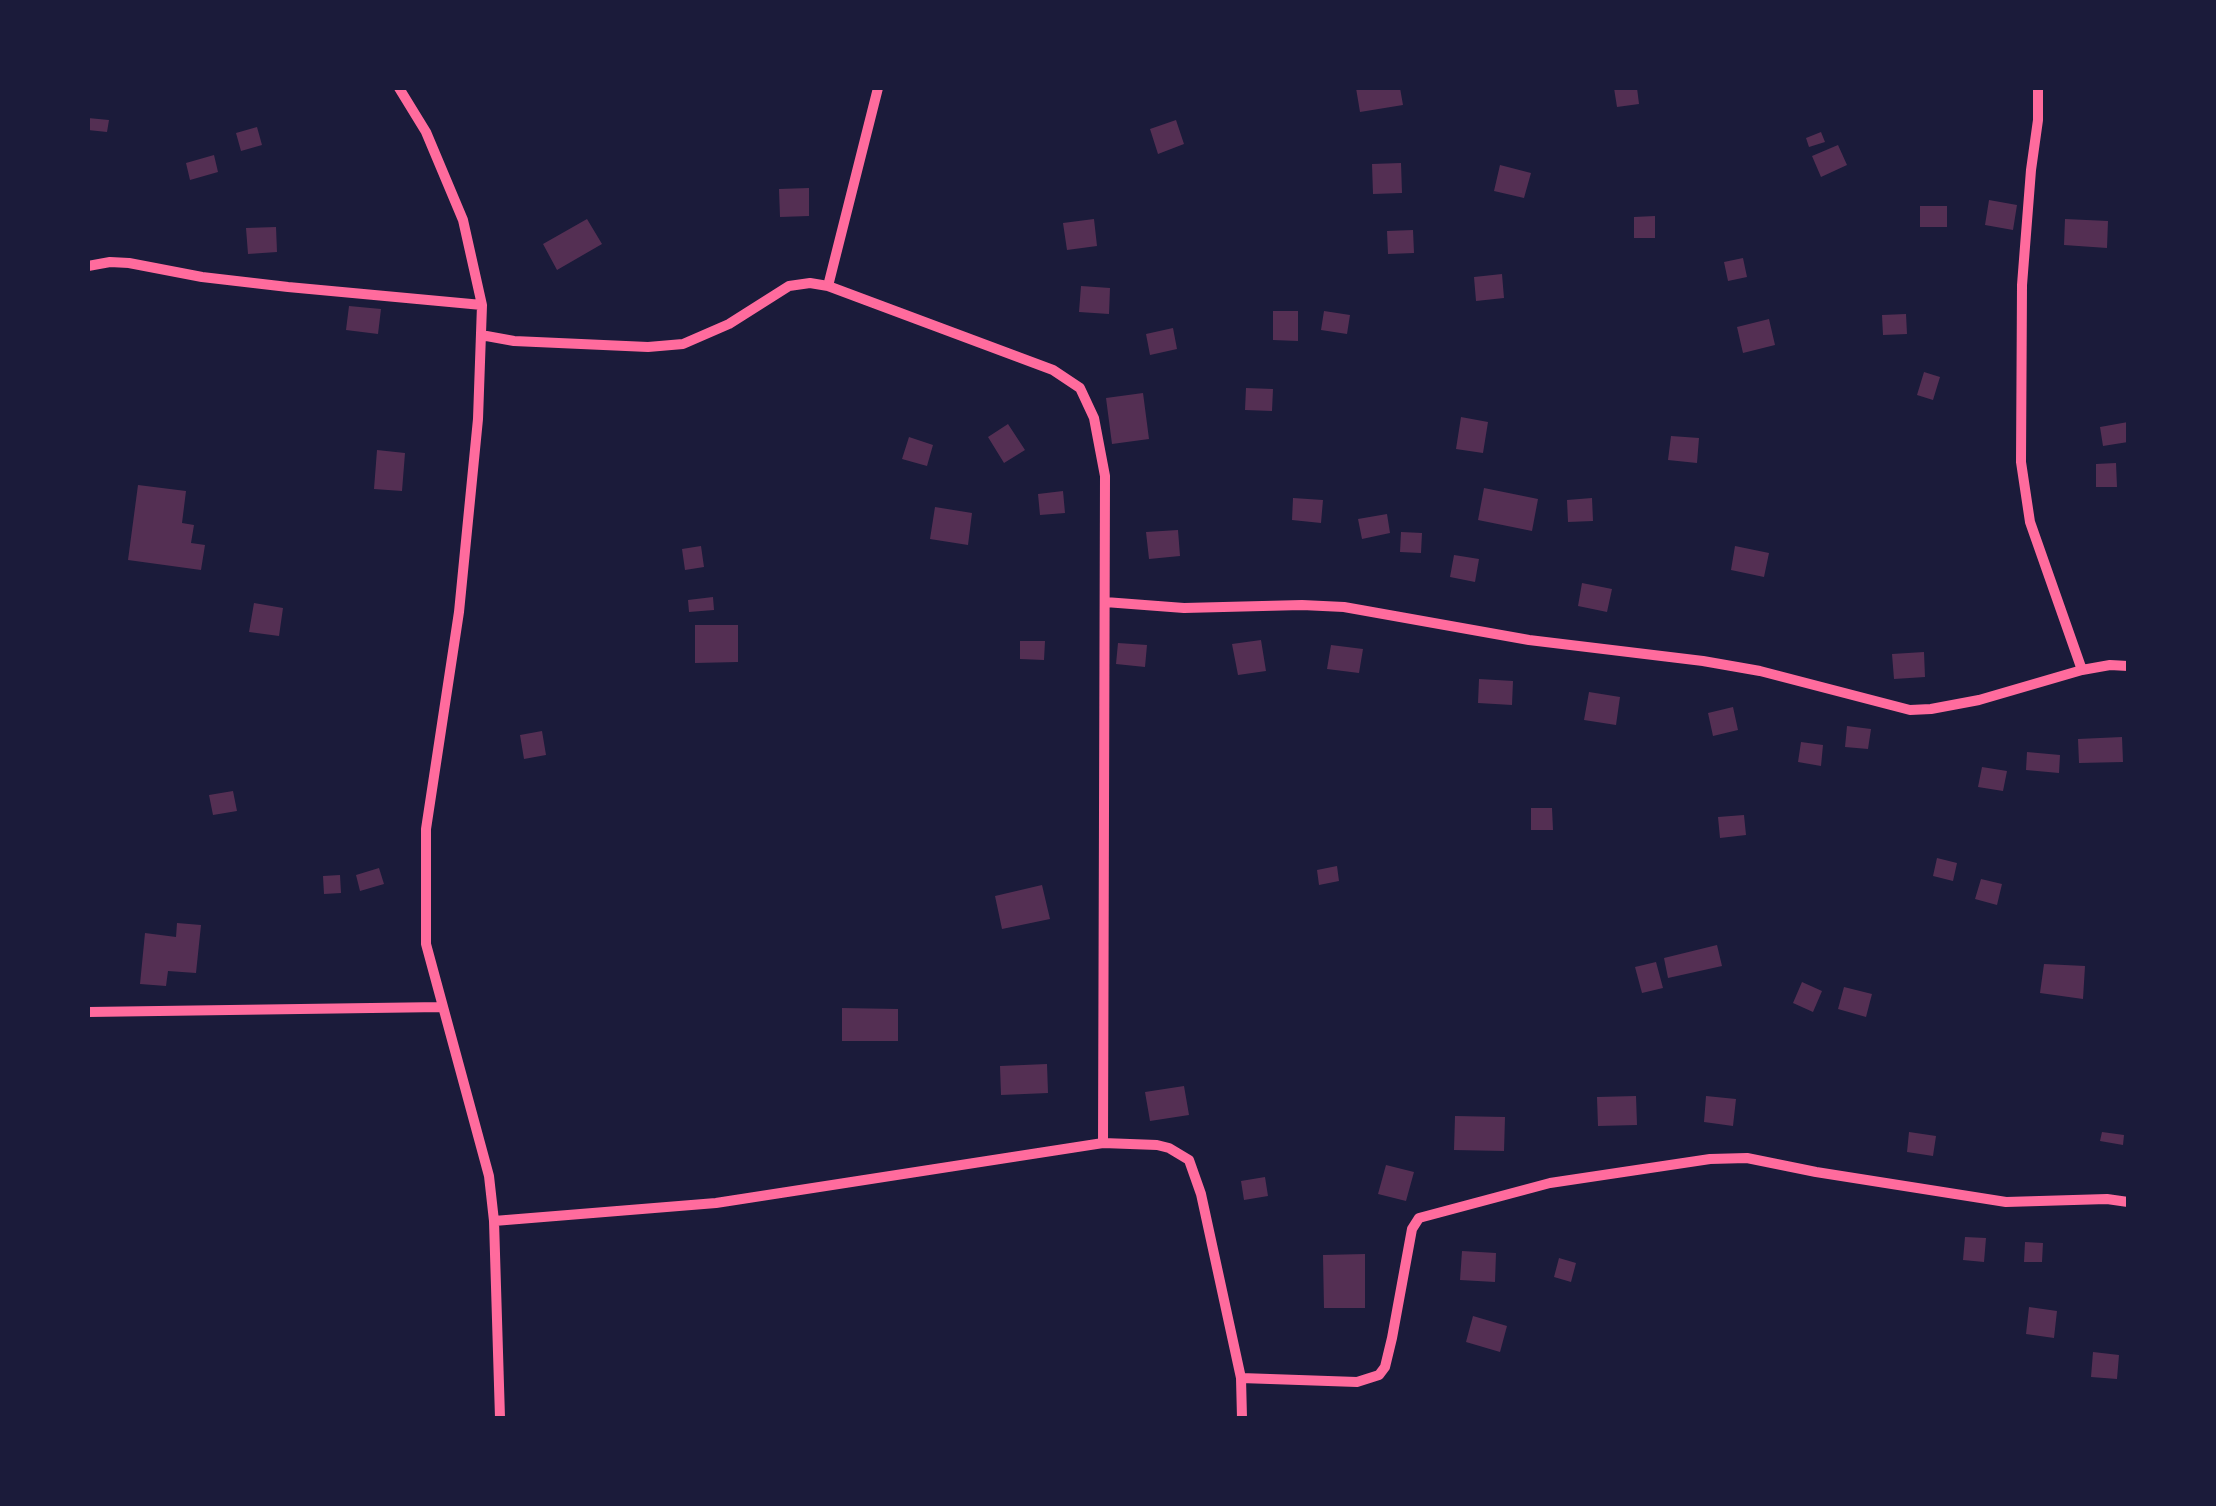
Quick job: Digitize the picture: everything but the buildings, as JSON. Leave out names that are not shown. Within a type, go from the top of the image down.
[{"type":"street","points":[[399,88],[426,132],[463,220],[482,305],[478,419],[459,612],[426,829],[426,944],[489,1176],[500,1418]]},
{"type":"street","points":[[828,286],[878,88]]},
{"type":"street","points":[[2038,88],[2022,285],[2022,462],[2030,522],[2082,670]]},
{"type":"street","points":[[88,266],[130,263],[288,288],[482,305]]},
{"type":"street","points":[[481,335],[514,341],[648,347],[683,344],[728,324],[789,286],[810,282],[1054,370],[1080,388],[1094,418],[1105,476],[1103,1143]]},
{"type":"street","points":[[1105,602],[1184,608],[1344,607],[1530,640],[1741,667],[1910,710],[1979,700],[2110,664],[2128,666]]},
{"type":"street","points":[[88,1012],[442,1007]]},
{"type":"street","points":[[494,1221],[716,1203],[1103,1143],[1169,1148],[1188,1160],[1201,1194],[1241,1378],[1242,1418]]},
{"type":"street","points":[[1241,1378],[1357,1382],[1379,1375],[1385,1367],[1392,1338],[1412,1229],[1419,1218],[1550,1183],[1710,1159],[1747,1158],[2006,1202],[2128,1202]]}]
